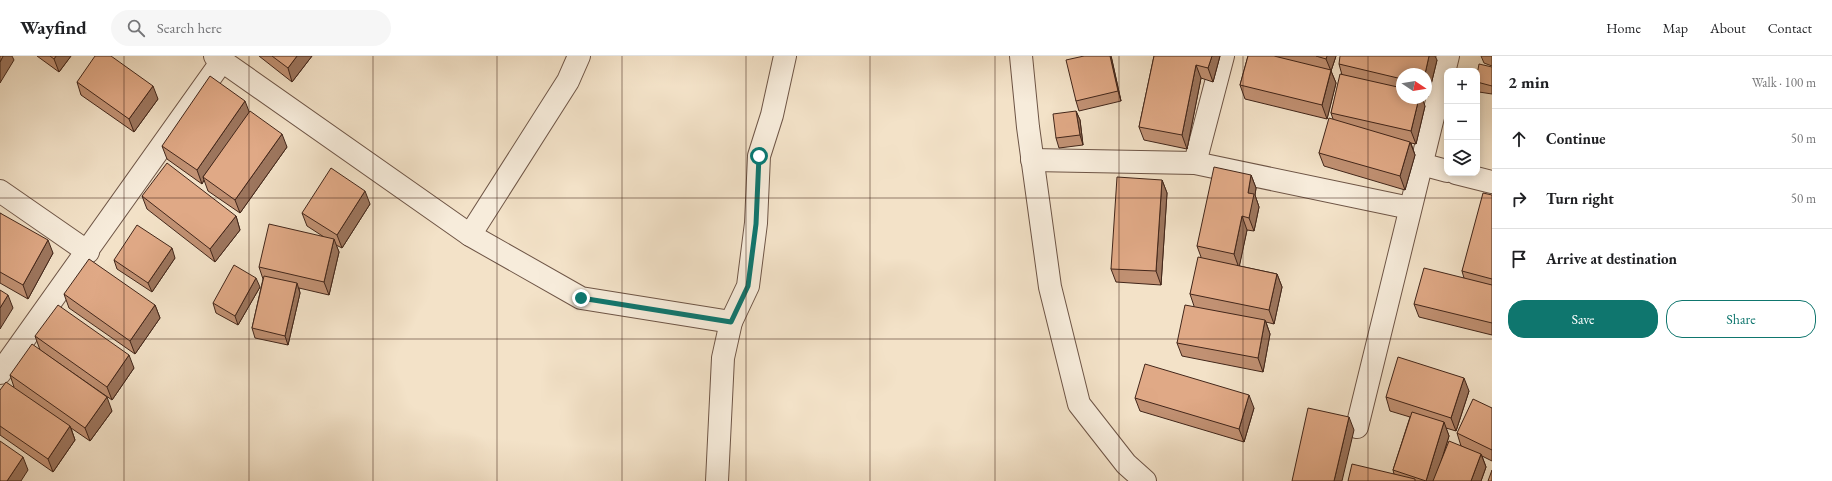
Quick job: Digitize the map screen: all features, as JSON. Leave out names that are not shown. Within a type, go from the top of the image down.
[{"type":"street","points":[[717,481],[723,358],[731,322],[748,286],[756,224],[759,156],[772,114],[785,56]]},
{"type":"street","points":[[1021,56],[1032,160],[1050,287],[1079,404],[1126,464],[1144,481]]},
{"type":"street","points":[[1195,163],[1223,56]]},
{"type":"street","points":[[1357,427],[1448,56]]},
{"type":"street","points":[[470,235],[568,81],[577,57]]},
{"type":"street","points":[[0,373],[88,252],[218,58],[470,235],[581,298],[731,322]]},
{"type":"street","points":[[1032,160],[1195,163],[1410,208]]},
{"type":"street","points":[[1421,164],[1444,170]]},
{"type":"street","points":[[1468,176],[1492,182]]},
{"type":"street","points":[[0,191],[88,252]]},
{"type":"building","points":[[95,56],[111,56],[153,86],[129,119],[77,82]]},
{"type":"building","points":[[272,56],[297,56],[288,68]]},
{"type":"building","points":[[1084,56],[1110,56],[1118,91],[1076,101],[1066,60]]},
{"type":"building","points":[[1154,56],[1212,56],[1208,68],[1196,65],[1182,135],[1139,127]]},
{"type":"building","points":[[1248,56],[1274,56],[1331,70],[1322,105],[1240,85]]},
{"type":"building","points":[[1316,56],[1327,56],[1326,59]]},
{"type":"building","points":[[1340,56],[1429,56],[1426,68],[1396,68],[1396,78],[1339,64]]},
{"type":"building","points":[[1479,64],[1492,67],[1492,86],[1480,83],[1480,68],[1478,68]]},
{"type":"building","points":[[1340,74],[1396,87],[1396,104],[1418,104],[1411,131],[1331,113]]},
{"type":"building","points":[[210,76],[245,101],[197,170],[162,146]]},
{"type":"building","points":[[250,111],[282,134],[235,200],[203,177]]},
{"type":"building","points":[[1076,111],[1080,135],[1056,138],[1053,114]]},
{"type":"building","points":[[1329,118],[1410,142],[1400,176],[1319,153]]},
{"type":"building","points":[[167,163],[236,216],[210,249],[142,196]]},
{"type":"building","points":[[1214,167],[1251,175],[1248,193],[1254,194],[1249,218],[1242,216],[1234,254],[1197,246]]},
{"type":"building","points":[[331,168],[365,191],[337,235],[302,213]]},
{"type":"building","points":[[1117,177],[1162,180],[1156,271],[1111,269]]},
{"type":"building","points":[[1483,193],[1492,195],[1492,279],[1462,271]]},
{"type":"building","points":[[0,213],[48,240],[23,285],[0,272]]},
{"type":"building","points":[[269,224],[334,239],[324,282],[259,267]]},
{"type":"building","points":[[137,225],[172,248],[148,283],[114,260]]},
{"type":"building","points":[[1198,257],[1277,274],[1269,310],[1190,294]]},
{"type":"building","points":[[89,259],[155,305],[130,341],[64,294]]},
{"type":"building","points":[[234,265],[256,278],[235,316],[213,303]]},
{"type":"building","points":[[1424,268],[1492,285],[1492,323],[1414,304]]},
{"type":"building","points":[[264,276],[297,283],[285,336],[252,328]]},
{"type":"building","points":[[0,290],[8,295],[0,308]]},
{"type":"building","points":[[58,305],[129,355],[107,387],[35,336]]},
{"type":"building","points":[[1185,305],[1265,320],[1258,358],[1177,343]]},
{"type":"building","points":[[32,344],[107,397],[85,428],[10,375]]},
{"type":"building","points":[[1398,357],[1464,378],[1451,418],[1386,397]]},
{"type":"building","points":[[1145,364],[1249,395],[1239,429],[1135,398]]},
{"type":"building","points":[[6,382],[70,426],[48,459],[0,426],[0,390]]},
{"type":"building","points":[[1473,399],[1492,408],[1492,450],[1457,433]]},
{"type":"building","points":[[1308,408],[1349,417],[1334,481],[1292,481]]},
{"type":"building","points":[[1412,412],[1444,422],[1426,481],[1393,470]]},
{"type":"building","points":[[0,441],[23,457],[7,481],[0,481]]},
{"type":"building","points":[[1449,441],[1481,454],[1471,481],[1433,481]]},
{"type":"building","points":[[1352,464],[1415,479],[1415,481],[1348,481]]},
{"type":"building","points":[[1492,470],[1492,481],[1488,481]]},
{"type":"route","points":[[581,298],[621,306],[731,322],[748,286],[756,224],[759,156]]}]
